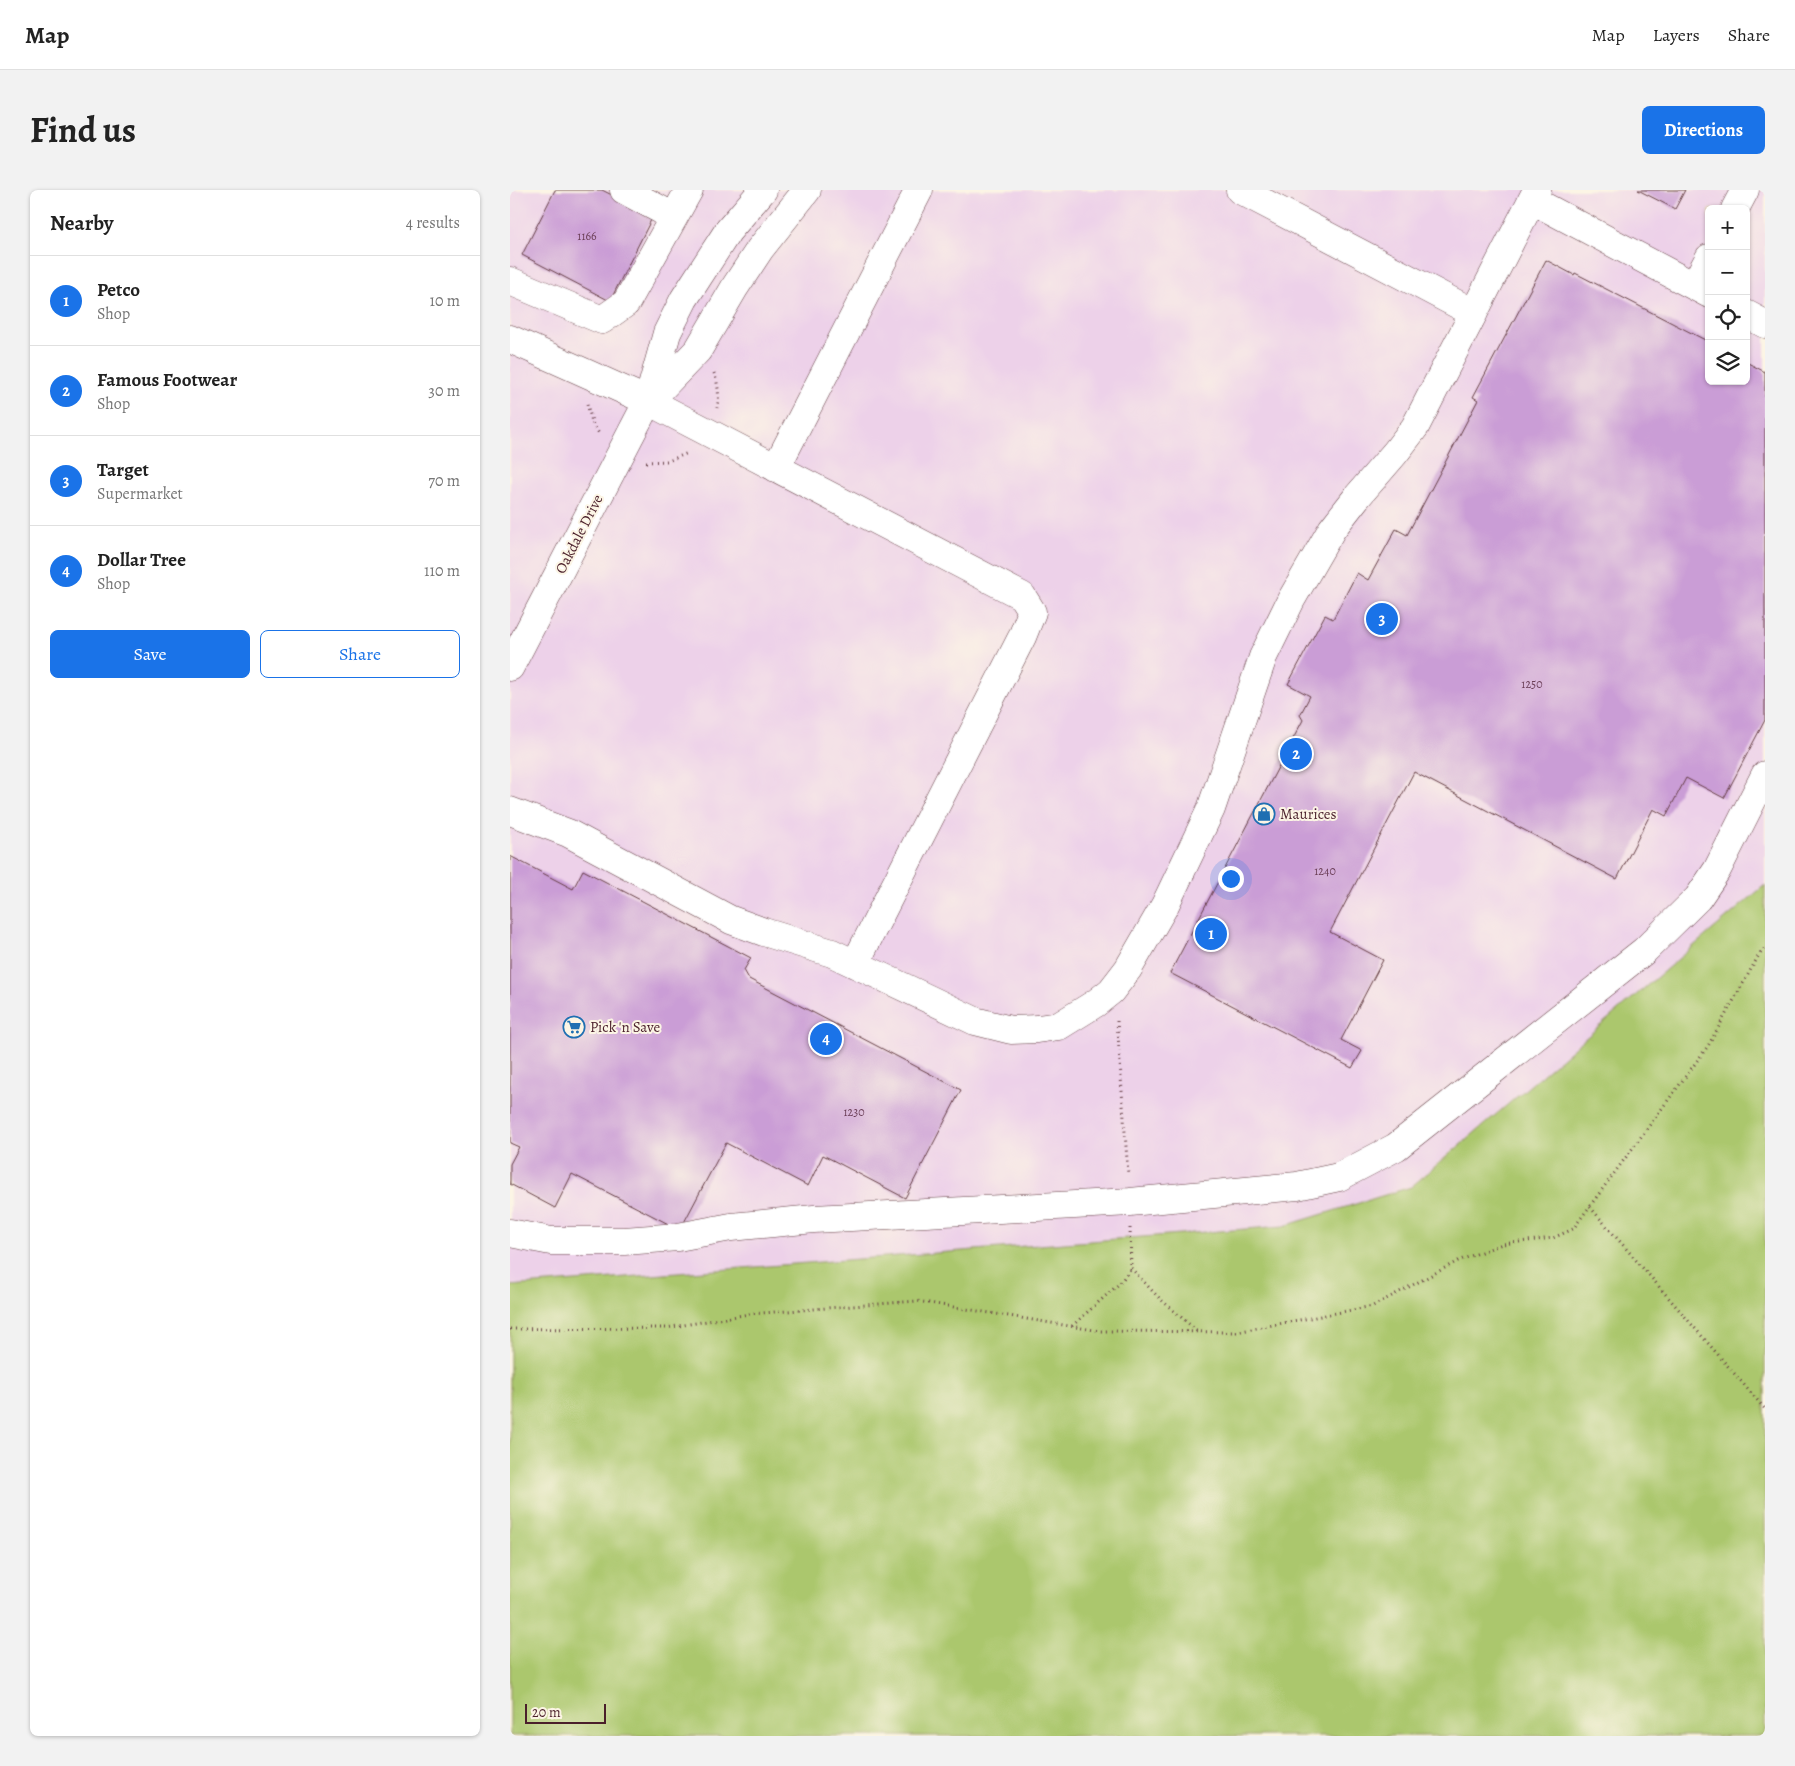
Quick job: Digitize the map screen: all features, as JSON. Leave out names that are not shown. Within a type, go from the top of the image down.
[{"type":"street","points":[[510,281],[602,320],[626,303],[681,198],[624,190]]},
{"type":"street","name":"Oakdale Drive","points":[[510,667],[648,402],[667,333],[684,299],[728,231],[763,190]]},
{"type":"street","name":"Oakdale Drive","points":[[648,402],[698,350],[760,249],[807,190]]},
{"type":"street","points":[[776,468],[919,190]]},
{"type":"street","points":[[1240,190],[1474,313]]},
{"type":"street","points":[[1737,205],[1745,190]]},
{"type":"street","points":[[510,811],[568,833],[731,920],[832,953],[975,1021],[1010,1030],[1059,1026],[1096,1004],[1111,991],[1128,969],[1165,905],[1211,809],[1264,657],[1291,600],[1332,529],[1415,427],[1534,195],[1701,290],[1705,274]]},
{"type":"street","points":[[510,339],[648,402],[1022,596],[1032,612],[1022,636],[855,964]]},
{"type":"street","points":[[510,1232],[551,1241],[624,1241],[678,1237],[732,1227],[814,1219],[1169,1198],[1297,1186],[1339,1177],[1396,1147],[1644,952],[1698,898],[1717,870],[1765,775]]},
{"type":"path","points":[[712,367],[716,378],[719,400],[716,415]]},
{"type":"path","points":[[588,398],[587,403],[593,425],[602,437]]},
{"type":"path","points":[[646,462],[668,461],[688,453],[694,447]]},
{"type":"path","points":[[510,1329],[666,1328],[749,1314],[917,1301],[1100,1331],[1236,1332],[1373,1306],[1458,1261],[1502,1244],[1553,1238],[1573,1229],[1708,1046],[1765,948]]},
{"type":"path","points":[[1111,991],[1117,1020],[1129,1182]]},
{"type":"path","points":[[1590,1207],[1765,1409]]},
{"type":"path","points":[[1071,1326],[1120,1283],[1131,1268],[1130,1220]]},
{"type":"path","points":[[1131,1268],[1158,1297],[1197,1332]]},
{"type":"shaded area","points":[[510,190],[1765,190],[1765,885],[1411,1186],[1284,1226],[510,1286]]},
{"type":"green space","points":[[1765,885],[1765,1736],[510,1736],[510,1286],[1284,1226],[1411,1187]]},
{"type":"building","points":[[555,190],[602,190],[653,216],[610,301],[522,255]]},
{"type":"building","points":[[1638,190],[1685,190],[1675,209]]},
{"type":"building","points":[[1546,260],[1705,340],[1705,385],[1750,385],[1750,364],[1765,372],[1765,720],[1724,798],[1686,778],[1666,816],[1653,809],[1617,879],[1414,772],[1330,932],[1383,960],[1341,1040],[1362,1051],[1352,1068],[1170,973],[1303,720],[1300,715],[1310,696],[1288,684],[1325,615],[1333,619],[1357,573],[1368,580],[1396,529],[1407,535],[1478,400],[1473,397]]},
{"type":"building","points":[[510,856],[573,889],[583,870],[751,958],[744,970],[749,979],[961,1090],[905,1198],[823,1155],[808,1186],[726,1143],[680,1230],[572,1174],[555,1208],[510,1184],[510,1164],[519,1147],[510,1143]]},
{"type":"place","name":"Target","points":[[1382,619]]},
{"type":"place","name":"Famous Footwear","points":[[1296,754]]},
{"type":"place","name":"Maurices","points":[[1264,814]]},
{"type":"place","name":"Petco","points":[[1211,934]]},
{"type":"place","name":"Pick 'n Save","points":[[574,1027]]},
{"type":"place","name":"Dollar Tree","points":[[826,1039]]}]
